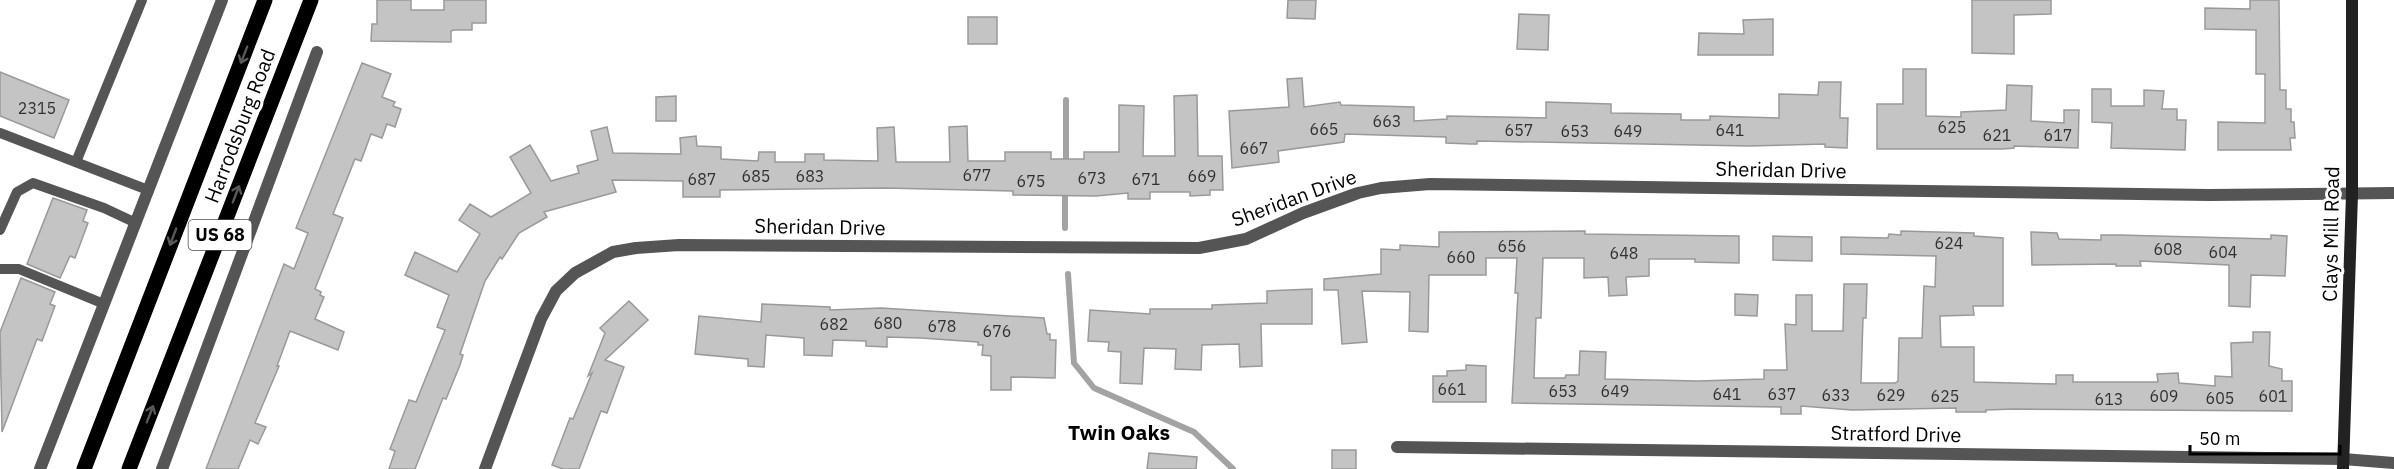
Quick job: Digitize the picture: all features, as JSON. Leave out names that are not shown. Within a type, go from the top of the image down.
[{"type":"main road","name":"Harrodsburg Road","points":[[84,469],[265,0]]},
{"type":"main road","name":"Harrodsburg Road","points":[[129,469],[312,0]]},
{"type":"main road","name":"Clays Mill Road","points":[[2343,464],[2352,194],[2352,0]]},
{"type":"street","points":[[40,469],[222,0]]},
{"type":"street","points":[[162,469],[317,51]]},
{"type":"street","name":"Sheridan Drive","points":[[484,469],[541,319],[556,291],[575,273],[595,260],[613,252],[636,248],[679,245],[1199,248],[1246,239],[1303,213],[1358,193],[1381,188],[1430,184],[2209,195],[2394,193]]},
{"type":"street","name":"Stratford Drive","points":[[1397,447],[2343,464],[2394,463]]},
{"type":"lane","points":[[76,162],[142,0]]},
{"type":"lane","points":[[0,133],[148,190]]},
{"type":"lane","points":[[0,230],[17,192],[33,183],[94,204],[136,223]]},
{"type":"lane","points":[[0,269],[20,269],[104,304]]},
{"type":"building","points":[[377,0],[411,0],[411,10],[444,10],[444,0],[486,0],[486,23],[472,23],[472,30],[451,31],[451,42],[371,41],[372,24],[377,24]]},
{"type":"building","points":[[1288,0],[1316,0],[1315,19],[1287,18]]},
{"type":"building","points":[[1972,0],[2051,0],[2051,14],[2014,15],[2014,54],[1972,53]]},
{"type":"building","points":[[2250,0],[2279,0],[2280,90],[2286,90],[2286,109],[2291,109],[2291,122],[2294,122],[2295,138],[2290,138],[2291,150],[2218,150],[2218,122],[2265,123],[2265,74],[2256,74],[2256,30],[2205,29],[2205,8],[2250,9]]},
{"type":"building","points":[[1519,14],[1549,15],[1548,50],[1517,49]]},
{"type":"building","points":[[968,17],[997,17],[997,44],[968,44]]},
{"type":"building","points":[[1773,19],[1773,55],[1698,55],[1699,33],[1744,34],[1743,20]]},
{"type":"building","points":[[362,63],[391,74],[382,97],[395,102],[393,106],[401,109],[395,127],[387,124],[382,138],[371,134],[361,161],[355,159],[333,214],[343,218],[315,289],[324,297],[315,319],[344,332],[338,350],[290,331],[277,366],[279,366],[255,423],[266,427],[258,444],[250,440],[238,469],[206,469],[284,264],[294,269],[308,233],[296,228]]},
{"type":"building","points":[[1903,69],[1926,69],[1926,116],[1961,117],[1961,112],[2006,110],[2007,85],[2032,86],[2031,121],[2064,123],[2064,110],[2079,110],[2078,148],[2014,146],[2014,148],[2003,149],[1877,149],[1877,104],[1903,104]]},
{"type":"building","points":[[0,72],[69,100],[54,138],[0,116]]},
{"type":"building","points":[[1302,78],[1304,107],[1340,102],[1341,105],[1414,107],[1414,121],[1447,119],[1447,116],[1546,118],[1546,102],[1611,104],[1611,113],[1681,114],[1681,120],[1710,120],[1710,116],[1779,118],[1779,94],[1818,95],[1819,82],[1841,82],[1840,118],[1848,118],[1847,148],[1825,147],[1825,144],[1749,146],[1477,141],[1477,144],[1471,144],[1446,143],[1446,137],[1345,134],[1344,142],[1278,151],[1279,162],[1232,168],[1229,111],[1289,107],[1287,79]]},
{"type":"building","points":[[2092,89],[2111,89],[2111,106],[2144,106],[2144,90],[2164,91],[2162,109],[2177,109],[2177,120],[2186,120],[2185,150],[2111,148],[2112,123],[2092,122]]},
{"type":"building","points":[[1197,95],[1198,156],[1222,156],[1223,190],[1210,190],[1210,195],[1190,196],[1190,192],[1150,192],[1150,199],[1128,199],[1128,193],[1096,196],[1013,195],[1013,191],[885,188],[720,190],[720,197],[683,197],[683,181],[612,180],[616,192],[544,212],[547,217],[519,233],[502,259],[500,257],[485,281],[460,354],[463,355],[460,365],[446,399],[443,398],[415,469],[389,469],[395,451],[390,449],[409,400],[416,402],[445,330],[437,327],[449,295],[405,275],[415,252],[457,272],[480,234],[459,220],[470,204],[491,217],[531,193],[510,157],[530,145],[551,181],[579,173],[577,166],[598,160],[591,131],[607,127],[613,153],[681,154],[680,138],[696,136],[697,146],[721,147],[721,159],[758,161],[759,152],[775,152],[775,162],[805,162],[805,154],[824,154],[824,160],[878,161],[877,128],[894,127],[896,162],[950,162],[949,127],[967,126],[968,161],[1005,161],[1005,152],[1051,152],[1051,159],[1084,159],[1084,152],[1119,152],[1119,105],[1144,106],[1143,156],[1175,156],[1174,96]]},
{"type":"building","points":[[676,96],[676,121],[656,121],[656,97]]},
{"type":"building","points":[[53,198],[87,210],[83,221],[88,223],[75,258],[70,256],[60,278],[27,264]]},
{"type":"building","points":[[1585,231],[1585,234],[1739,236],[1739,263],[1695,262],[1695,259],[1649,259],[1649,276],[1626,277],[1627,295],[1609,296],[1608,277],[1584,278],[1584,258],[1543,258],[1541,318],[1536,318],[1534,378],[1565,378],[1566,375],[1579,375],[1580,351],[1606,352],[1605,379],[1698,381],[1764,379],[1764,370],[1787,370],[1785,324],[1796,325],[1796,295],[1812,295],[1812,331],[1843,331],[1844,284],[1867,284],[1866,318],[1863,318],[1861,383],[1895,383],[1898,381],[1899,338],[1922,338],[1924,286],[1935,287],[1936,256],[1841,254],[1841,237],[1888,238],[1889,234],[1901,235],[1901,231],[1974,233],[1974,236],[2003,238],[2003,306],[1973,306],[1974,315],[1940,316],[1941,347],[1974,347],[1974,382],[2056,384],[2056,375],[2073,375],[2073,382],[2158,382],[2157,374],[2178,373],[2179,383],[2215,386],[2215,376],[2232,377],[2231,343],[2253,342],[2253,332],[2270,332],[2269,366],[2282,369],[2282,381],[2292,381],[2292,411],[2014,409],[1956,412],[1956,408],[1852,410],[1801,406],[1801,414],[1781,414],[1781,407],[1512,403],[1518,293],[1515,293],[1517,258],[1486,258],[1486,275],[1429,275],[1428,332],[1409,331],[1410,292],[1362,291],[1367,342],[1342,344],[1338,290],[1324,290],[1324,279],[1381,274],[1381,249],[1400,250],[1400,245],[1439,247],[1439,232]]},
{"type":"building","points":[[2031,232],[2057,233],[2059,239],[2101,240],[2101,235],[2271,239],[2271,235],[2287,236],[2285,276],[2251,275],[2250,307],[2229,306],[2229,265],[2140,261],[2141,266],[2032,265]]},
{"type":"building","points":[[1773,236],[1812,237],[1812,261],[1773,260]]},
{"type":"building","points":[[21,278],[55,292],[50,304],[55,306],[42,341],[37,339],[2,432],[0,332]]},
{"type":"building","points":[[1312,289],[1312,324],[1261,324],[1262,366],[1240,367],[1239,344],[1202,345],[1201,370],[1175,369],[1176,349],[1144,348],[1142,384],[1120,383],[1121,352],[1108,351],[1109,342],[1088,341],[1090,310],[1150,314],[1150,309],[1212,309],[1212,305],[1267,303],[1267,291]]},
{"type":"building","points":[[1735,294],[1758,295],[1757,316],[1735,315]]},
{"type":"building","points":[[629,301],[648,320],[605,360],[624,367],[607,413],[601,411],[579,469],[563,469],[552,465],[570,418],[573,419],[592,373],[588,376],[605,333],[600,328]]},
{"type":"building","points":[[762,304],[830,307],[830,310],[881,308],[1044,318],[1050,340],[1056,340],[1055,378],[1011,377],[1011,390],[991,390],[991,356],[982,355],[983,345],[978,345],[978,342],[921,338],[887,337],[887,347],[866,346],[866,341],[833,340],[832,356],[804,355],[804,338],[766,335],[764,367],[748,366],[748,359],[695,354],[699,316],[761,322]]},
{"type":"building","points":[[1466,365],[1486,366],[1486,402],[1433,402],[1433,376],[1447,376],[1447,371],[1466,370]]},
{"type":"building","points":[[1332,450],[1356,450],[1356,469],[1332,469]]},
{"type":"building","points":[[1149,453],[1197,457],[1196,469],[1147,469]]},
{"type":"waterway","points":[[1066,100],[1066,167]]},
{"type":"waterway","points":[[1065,190],[1065,228]]},
{"type":"waterway","points":[[1068,274],[1074,363],[1094,388],[1194,432],[1233,469]]},
{"type":"district","name":"Twin Oaks","points":[[1119,433]]}]
